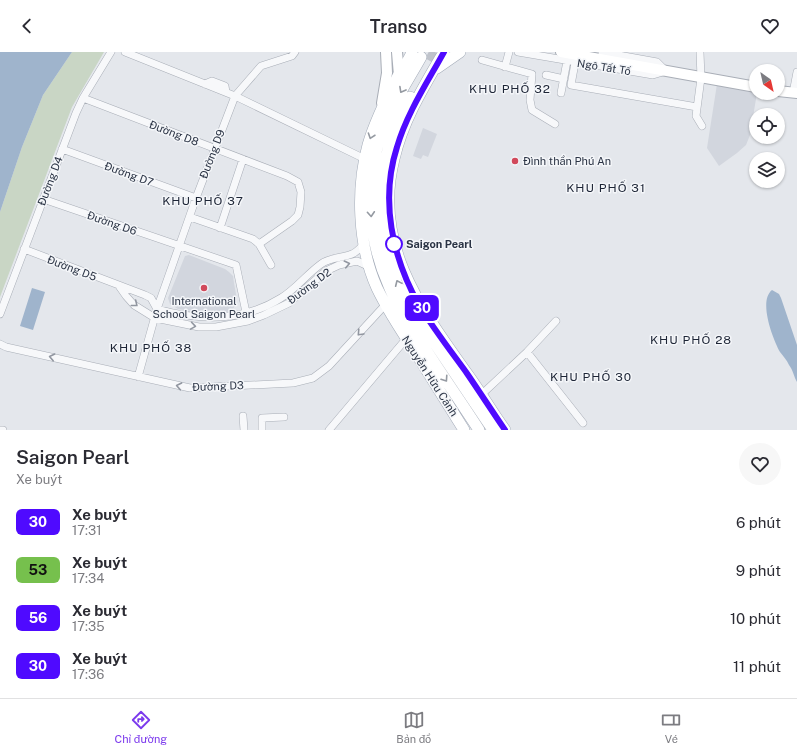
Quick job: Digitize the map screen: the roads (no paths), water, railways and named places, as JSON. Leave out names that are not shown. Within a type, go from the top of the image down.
[{"type":"main road","name":"Nguyễn Hữu Cảnh","points":[[444,52],[424,60],[399,75],[380,115],[368,144],[364,159],[361,190],[361,216],[364,244],[377,287],[386,304],[418,329],[482,395],[505,430]]},
{"type":"main road","points":[[418,329],[396,302],[382,268],[373,232],[370,200],[374,164],[381,135],[388,116],[424,60],[460,52]]},
{"type":"main road","name":"Nguyễn Hữu Cảnh","points":[[424,60],[412,109],[397,147],[391,174],[389,203],[393,240],[408,282],[420,305],[418,329],[424,346],[479,430]]},
{"type":"main road","name":"Nguyễn Hữu Cảnh","points":[[418,329],[448,363],[493,430]]},
{"type":"main road","name":"Nguyễn Hữu Cảnh","points":[[418,329],[464,430]]},
{"type":"street","name":"Đường D4","points":[[0,314],[62,149],[83,98],[111,52]]},
{"type":"street","points":[[125,52],[235,96],[364,159]]},
{"type":"street","name":"Đường D9","points":[[138,377],[157,309],[214,148],[235,96],[261,66],[292,56],[295,52]]},
{"type":"street","points":[[380,115],[387,73],[386,52]]},
{"type":"street","points":[[397,52],[399,75]]},
{"type":"street","points":[[506,67],[509,52]]},
{"type":"street","name":"Ngô Tất Tố","points":[[518,52],[575,63],[653,75],[666,72]]},
{"type":"street","name":"Ngô Tất Tố","points":[[561,52],[749,86]]},
{"type":"street","name":"Ngô Tất Tố","points":[[602,52],[657,62],[666,72]]},
{"type":"street","points":[[700,52],[701,78],[696,116],[702,126]]},
{"type":"street","points":[[482,60],[532,74],[530,100],[532,110],[555,124]]},
{"type":"street","points":[[561,93],[567,61]]},
{"type":"street","points":[[575,63],[571,85],[697,107]]},
{"type":"street","points":[[785,92],[795,93],[797,72]]},
{"type":"street","points":[[546,75],[564,79]]},
{"type":"street","name":"Đường D8","points":[[83,98],[287,176],[298,182],[300,187],[300,207],[298,215],[292,221],[259,244]]},
{"type":"street","name":"Đường D7","points":[[62,149],[196,198]]},
{"type":"street","points":[[220,228],[243,159]]},
{"type":"street","name":"Đường D6","points":[[44,199],[236,265],[247,317]]},
{"type":"street","points":[[190,217],[253,240],[259,244],[272,265]]},
{"type":"street","name":"Đường D2","points":[[303,285],[322,263],[353,254],[364,244]]},
{"type":"street","name":"Đường D5","points":[[24,250],[145,295],[151,298],[157,309]]},
{"type":"street","name":"Đường D2","points":[[155,318],[199,327],[216,327],[247,317],[339,265],[357,261],[370,267]]},
{"type":"street","points":[[119,286],[134,304],[155,318]]},
{"type":"street","name":"Đường D3","points":[[0,344],[6,347],[190,388],[293,383],[313,378],[330,366],[386,304]]},
{"type":"street","name":"Đường D2","points":[[157,309],[173,314],[200,318],[247,317]]},
{"type":"street","points":[[482,395],[527,352],[556,321]]},
{"type":"street","points":[[329,430],[418,329]]},
{"type":"street","points":[[527,352],[583,423]]},
{"type":"street","points":[[262,430],[261,414],[284,417]]},
{"type":"street","points":[[243,416],[244,430]]},
{"type":"water","points":[[0,52],[72,52],[43,95],[22,147],[0,212]]},
{"type":"water","points":[[32,288],[45,292],[33,330],[20,326]]},
{"type":"water","points":[[772,290],[779,294],[781,298],[797,345],[797,382],[777,346],[768,320],[766,302],[768,295]]},
{"type":"tunnel","points":[[430,61],[435,52]]},
{"type":"place","name":"Đình thần Phú An","points":[[515,161]]},
{"type":"place","name":"Saigon Pearl","points":[[394,244]]},
{"type":"place","name":"International School Saigon Pearl","points":[[204,288]]},
{"type":"district","name":"KHU PHỐ 32","points":[[510,89]]},
{"type":"district","name":"KHU PHỐ 31","points":[[606,188]]},
{"type":"district","name":"KHU PHỐ 37","points":[[203,201]]},
{"type":"district","name":"KHU PHỐ 28","points":[[691,340]]},
{"type":"district","name":"KHU PHỐ 38","points":[[151,348]]},
{"type":"district","name":"KHU PHỐ 30","points":[[591,377]]}]
